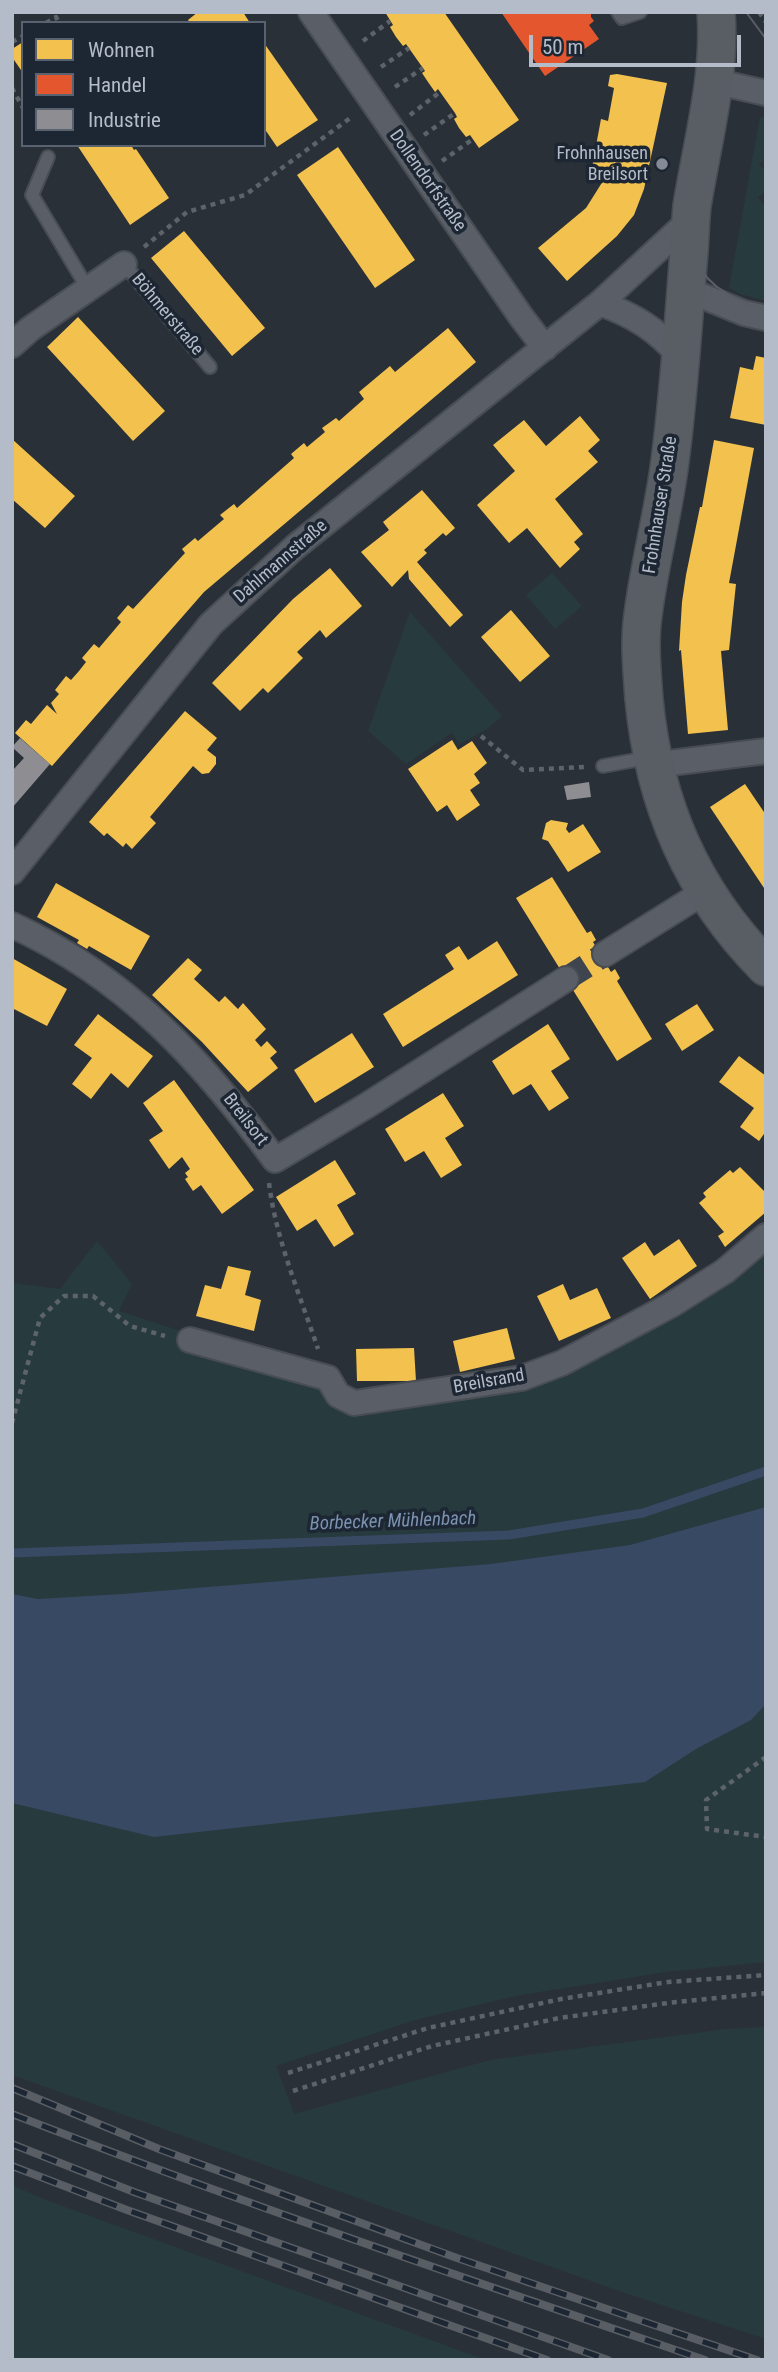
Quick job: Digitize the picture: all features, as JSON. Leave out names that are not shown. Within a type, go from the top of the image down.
[{"type":"main road","name":"Frohnhauser Straße","points":[[716,12],[717,63],[691,219],[671,455],[642,617],[642,669],[653,761],[687,859],[704,892],[740,941],[766,967]]},
{"type":"street","name":"Dollendorfstraße","points":[[311,12],[545,348]]},
{"type":"street","points":[[713,81],[766,93]]},
{"type":"street","name":"Dahlmannstraße","points":[[12,872],[168,675],[221,614],[295,547],[600,303],[691,219]]},
{"type":"street","name":"Böhmerstraße","points":[[12,345],[30,329],[124,264]]},
{"type":"street","points":[[685,289],[744,313],[766,318]]},
{"type":"street","points":[[600,303],[627,313],[648,326],[663,337],[681,357]]},
{"type":"street","points":[[653,761],[766,751]]},
{"type":"street","points":[[605,954],[704,892]]},
{"type":"street","name":"Breilsort","points":[[12,925],[45,940],[87,965],[164,1026],[200,1064],[275,1160],[366,1106],[566,979]]},
{"type":"street","name":"Breilsrand","points":[[190,1340],[328,1378],[338,1395],[354,1403],[522,1378],[562,1363],[671,1305],[725,1270],[766,1236]]},
{"type":"lane","points":[[618,12],[622,18],[640,12]]},
{"type":"lane","points":[[48,157],[32,195],[88,289]]},
{"type":"lane","name":"Böhmerstraße","points":[[124,264],[210,367]]},
{"type":"lane","points":[[603,766],[653,761]]},
{"type":"path","points":[[759,12],[766,22]]},
{"type":"path","points":[[341,57],[390,21]]},
{"type":"path","points":[[124,264],[187,212],[245,195],[365,92],[409,48]]},
{"type":"path","points":[[365,92],[423,68]]},
{"type":"path","points":[[12,88],[21,104]]},
{"type":"path","points":[[398,139],[440,92]]},
{"type":"path","points":[[398,139],[455,113]]},
{"type":"path","points":[[423,174],[473,139]]},
{"type":"path","points":[[481,736],[523,770],[603,766]]},
{"type":"path","points":[[275,1160],[268,1175],[272,1205],[328,1378]]},
{"type":"path","points":[[12,1423],[40,1318],[64,1296],[93,1296],[130,1326],[190,1340]]},
{"type":"path","points":[[766,1758],[706,1800],[707,1829],[766,1837]]},
{"type":"path","points":[[288,2073],[428,2028],[561,1999],[668,1982],[766,1975]]},
{"type":"path","points":[[293,2091],[432,2046],[559,2018],[766,1993]]},
{"type":"green space","points":[[766,116],[766,159],[759,164],[766,172],[766,191],[758,197],[766,208],[766,301],[729,288],[760,117]]},
{"type":"green space","points":[[552,573],[582,606],[555,629],[526,595]]},
{"type":"green space","points":[[410,612],[502,716],[487,729],[460,744],[452,733],[406,764],[368,731]]},
{"type":"green space","points":[[97,1241],[132,1284],[119,1311],[190,1334],[313,1383],[335,1399],[591,1360],[675,1319],[766,1253],[766,1962],[666,1972],[515,1996],[415,2020],[276,2066],[294,2114],[490,2060],[726,2029],[766,2027],[766,2339],[622,2292],[12,2075],[12,1283],[60,1289]]},
{"type":"green space","points":[[12,2185],[46,2200],[486,2360],[12,2360]]},
{"type":"water","points":[[766,1507],[766,1704],[751,1720],[696,1749],[645,1782],[154,1837],[12,1803],[12,1594],[38,1599],[122,1594],[491,1564],[630,1545]]},
{"type":"building: Wohnen","points":[[198,12],[243,12],[249,21],[189,21]]},
{"type":"building: Wohnen","points":[[385,12],[444,12],[519,120],[479,148],[470,135],[466,137],[459,128],[454,119],[457,117],[455,113],[438,89],[435,92],[422,73],[425,71],[406,44],[403,46],[396,37]]},
{"type":"building: Wohnen","points":[[21,43],[21,70],[12,57],[12,49]]},
{"type":"building: Wohnen","points":[[266,46],[318,120],[277,147],[266,131]]},
{"type":"building: Wohnen","points":[[610,75],[667,83],[644,189],[634,215],[617,236],[567,281],[538,248],[586,208],[603,181],[590,178],[601,119],[608,121],[614,88],[608,86]]},
{"type":"building: Wohnen","points":[[78,147],[136,149],[169,198],[130,225]]},
{"type":"building: Wohnen","points":[[338,147],[415,260],[375,288],[297,175]]},
{"type":"building: Wohnen","points":[[184,231],[265,328],[232,356],[151,258]]},
{"type":"building: Wohnen","points":[[78,317],[165,411],[133,441],[47,347]]},
{"type":"building: Wohnen","points":[[448,328],[476,362],[204,592],[52,766],[15,733],[26,720],[31,724],[47,705],[57,714],[51,703],[59,694],[55,690],[66,676],[71,680],[86,662],[82,658],[94,644],[99,648],[121,622],[117,618],[128,605],[133,609],[185,553],[182,549],[195,538],[198,541],[224,519],[220,515],[234,504],[237,508],[294,458],[291,454],[304,443],[307,447],[325,432],[322,428],[336,418],[339,421],[364,399],[359,392],[390,366],[395,372]]},
{"type":"building: Wohnen","points":[[756,356],[766,358],[766,425],[730,418],[740,367],[753,370]]},
{"type":"building: Wohnen","points":[[580,416],[600,440],[588,451],[598,462],[555,499],[583,534],[574,542],[580,549],[560,568],[527,528],[509,543],[477,505],[515,471],[493,445],[524,420],[546,446]]},
{"type":"building: Wohnen","points":[[12,439],[75,496],[45,528],[12,499]]},
{"type":"building: Wohnen","points":[[714,440],[754,448],[729,583],[736,584],[729,650],[721,651],[728,730],[688,734],[681,650],[679,651],[682,602]]},
{"type":"building: Wohnen","points":[[422,490],[455,528],[446,536],[443,533],[424,550],[427,553],[417,562],[463,615],[450,627],[409,579],[408,570],[392,587],[361,552],[389,530],[383,522]]},
{"type":"building: Wohnen","points":[[330,568],[362,606],[326,638],[320,630],[297,652],[303,658],[268,693],[263,688],[240,711],[212,683],[293,599]]},
{"type":"building: Wohnen","points":[[511,610],[550,656],[520,682],[481,637]]},
{"type":"building: Wohnen","points":[[185,711],[217,738],[207,750],[216,757],[216,764],[209,773],[202,774],[193,766],[150,817],[156,823],[132,849],[126,843],[123,847],[107,833],[104,836],[89,822]]},
{"type":"building: Wohnen","points":[[452,740],[458,750],[472,741],[487,763],[474,774],[480,783],[470,790],[480,805],[457,821],[447,805],[437,812],[408,769]]},
{"type":"building: Wohnen","points":[[745,784],[766,815],[766,891],[710,807]]},
{"type":"building: Wohnen","points":[[551,820],[568,823],[566,829],[569,833],[583,824],[601,852],[568,872],[548,841],[542,839],[546,823]]},
{"type":"building: Wohnen","points":[[552,877],[587,933],[591,931],[596,940],[593,942],[611,972],[615,969],[620,978],[617,981],[652,1039],[617,1061],[516,898]]},
{"type":"building: Wohnen","points":[[56,883],[150,936],[131,970],[89,946],[87,949],[77,943],[79,940],[37,917]]},
{"type":"building: Wohnen","points":[[497,941],[518,975],[403,1047],[383,1014],[454,969],[445,955],[459,946],[468,960]]},
{"type":"building: Wohnen","points":[[12,958],[67,989],[47,1026],[12,1008]]},
{"type":"building: Wohnen","points":[[188,958],[202,970],[194,979],[219,1002],[225,996],[238,1009],[243,1003],[266,1029],[255,1040],[261,1047],[267,1041],[277,1052],[270,1058],[278,1068],[248,1092],[202,1042],[152,995]]},
{"type":"building: Wohnen","points":[[697,1004],[714,1030],[682,1051],[665,1024]]},
{"type":"building: Wohnen","points":[[98,1014],[153,1056],[128,1088],[111,1073],[91,1099],[72,1084],[92,1058],[74,1045]]},
{"type":"building: Wohnen","points":[[548,1024],[570,1059],[551,1071],[569,1098],[549,1111],[531,1084],[513,1095],[492,1061]]},
{"type":"building: Wohnen","points":[[352,1033],[374,1067],[315,1103],[294,1070]]},
{"type":"building: Wohnen","points":[[739,1056],[766,1076],[766,1131],[759,1141],[740,1127],[754,1108],[719,1082]]},
{"type":"building: Wohnen","points":[[174,1080],[254,1190],[222,1214],[201,1185],[193,1191],[185,1179],[188,1177],[185,1173],[190,1169],[182,1157],[169,1169],[149,1140],[163,1131],[143,1103]]},
{"type":"building: Wohnen","points":[[443,1093],[464,1126],[445,1138],[462,1165],[441,1178],[424,1151],[405,1162],[385,1129]]},
{"type":"building: Wohnen","points":[[335,1160],[356,1194],[337,1205],[354,1234],[334,1247],[316,1219],[297,1231],[276,1197]]},
{"type":"building: Wohnen","points":[[740,1167],[766,1193],[766,1212],[725,1247],[718,1236],[724,1232],[699,1203],[706,1197],[703,1193],[730,1170],[733,1173]]},
{"type":"building: Wohnen","points":[[679,1239],[697,1266],[650,1299],[622,1258],[645,1242],[654,1256]]},
{"type":"building: Wohnen","points":[[228,1266],[251,1271],[245,1295],[261,1300],[254,1331],[196,1316],[205,1285],[221,1289]]},
{"type":"building: Wohnen","points":[[563,1284],[570,1300],[597,1288],[611,1318],[559,1341],[537,1296]]},
{"type":"building: Wohnen","points":[[507,1328],[515,1359],[460,1372],[453,1341]]},
{"type":"building: Wohnen","points":[[414,1348],[416,1381],[357,1381],[356,1349]]},
{"type":"building: Handel","points":[[501,12],[591,12],[594,21],[589,25],[599,39],[545,76]]},
{"type":"building: Industrie","points":[[20,738],[50,764],[12,808],[12,771],[24,758],[12,747]]},
{"type":"building: Industrie","points":[[589,782],[591,797],[567,800],[564,786]]},
{"type":"waterway","name":"Borbecker Mühlenbach","points":[[12,1553],[509,1535],[643,1513],[766,1471]]},
{"type":"tunnel","points":[[566,979],[605,954]]},
{"type":"tram line","points":[[709,12],[708,50],[685,180],[684,214],[689,245],[703,272],[726,293],[745,303],[766,309]]},
{"type":"tram line","points":[[746,12],[766,39]]},
{"type":"railway","points":[[12,2088],[159,2149],[457,2258],[757,2360]]},
{"type":"railway","points":[[12,2114],[271,2210],[705,2360]]},
{"type":"railway","points":[[12,2144],[134,2192],[608,2360]]},
{"type":"railway","points":[[12,2166],[127,2210],[547,2360]]},
{"type":"place","name":"Frohnhausen Breilsort","points":[[662,164]]}]
